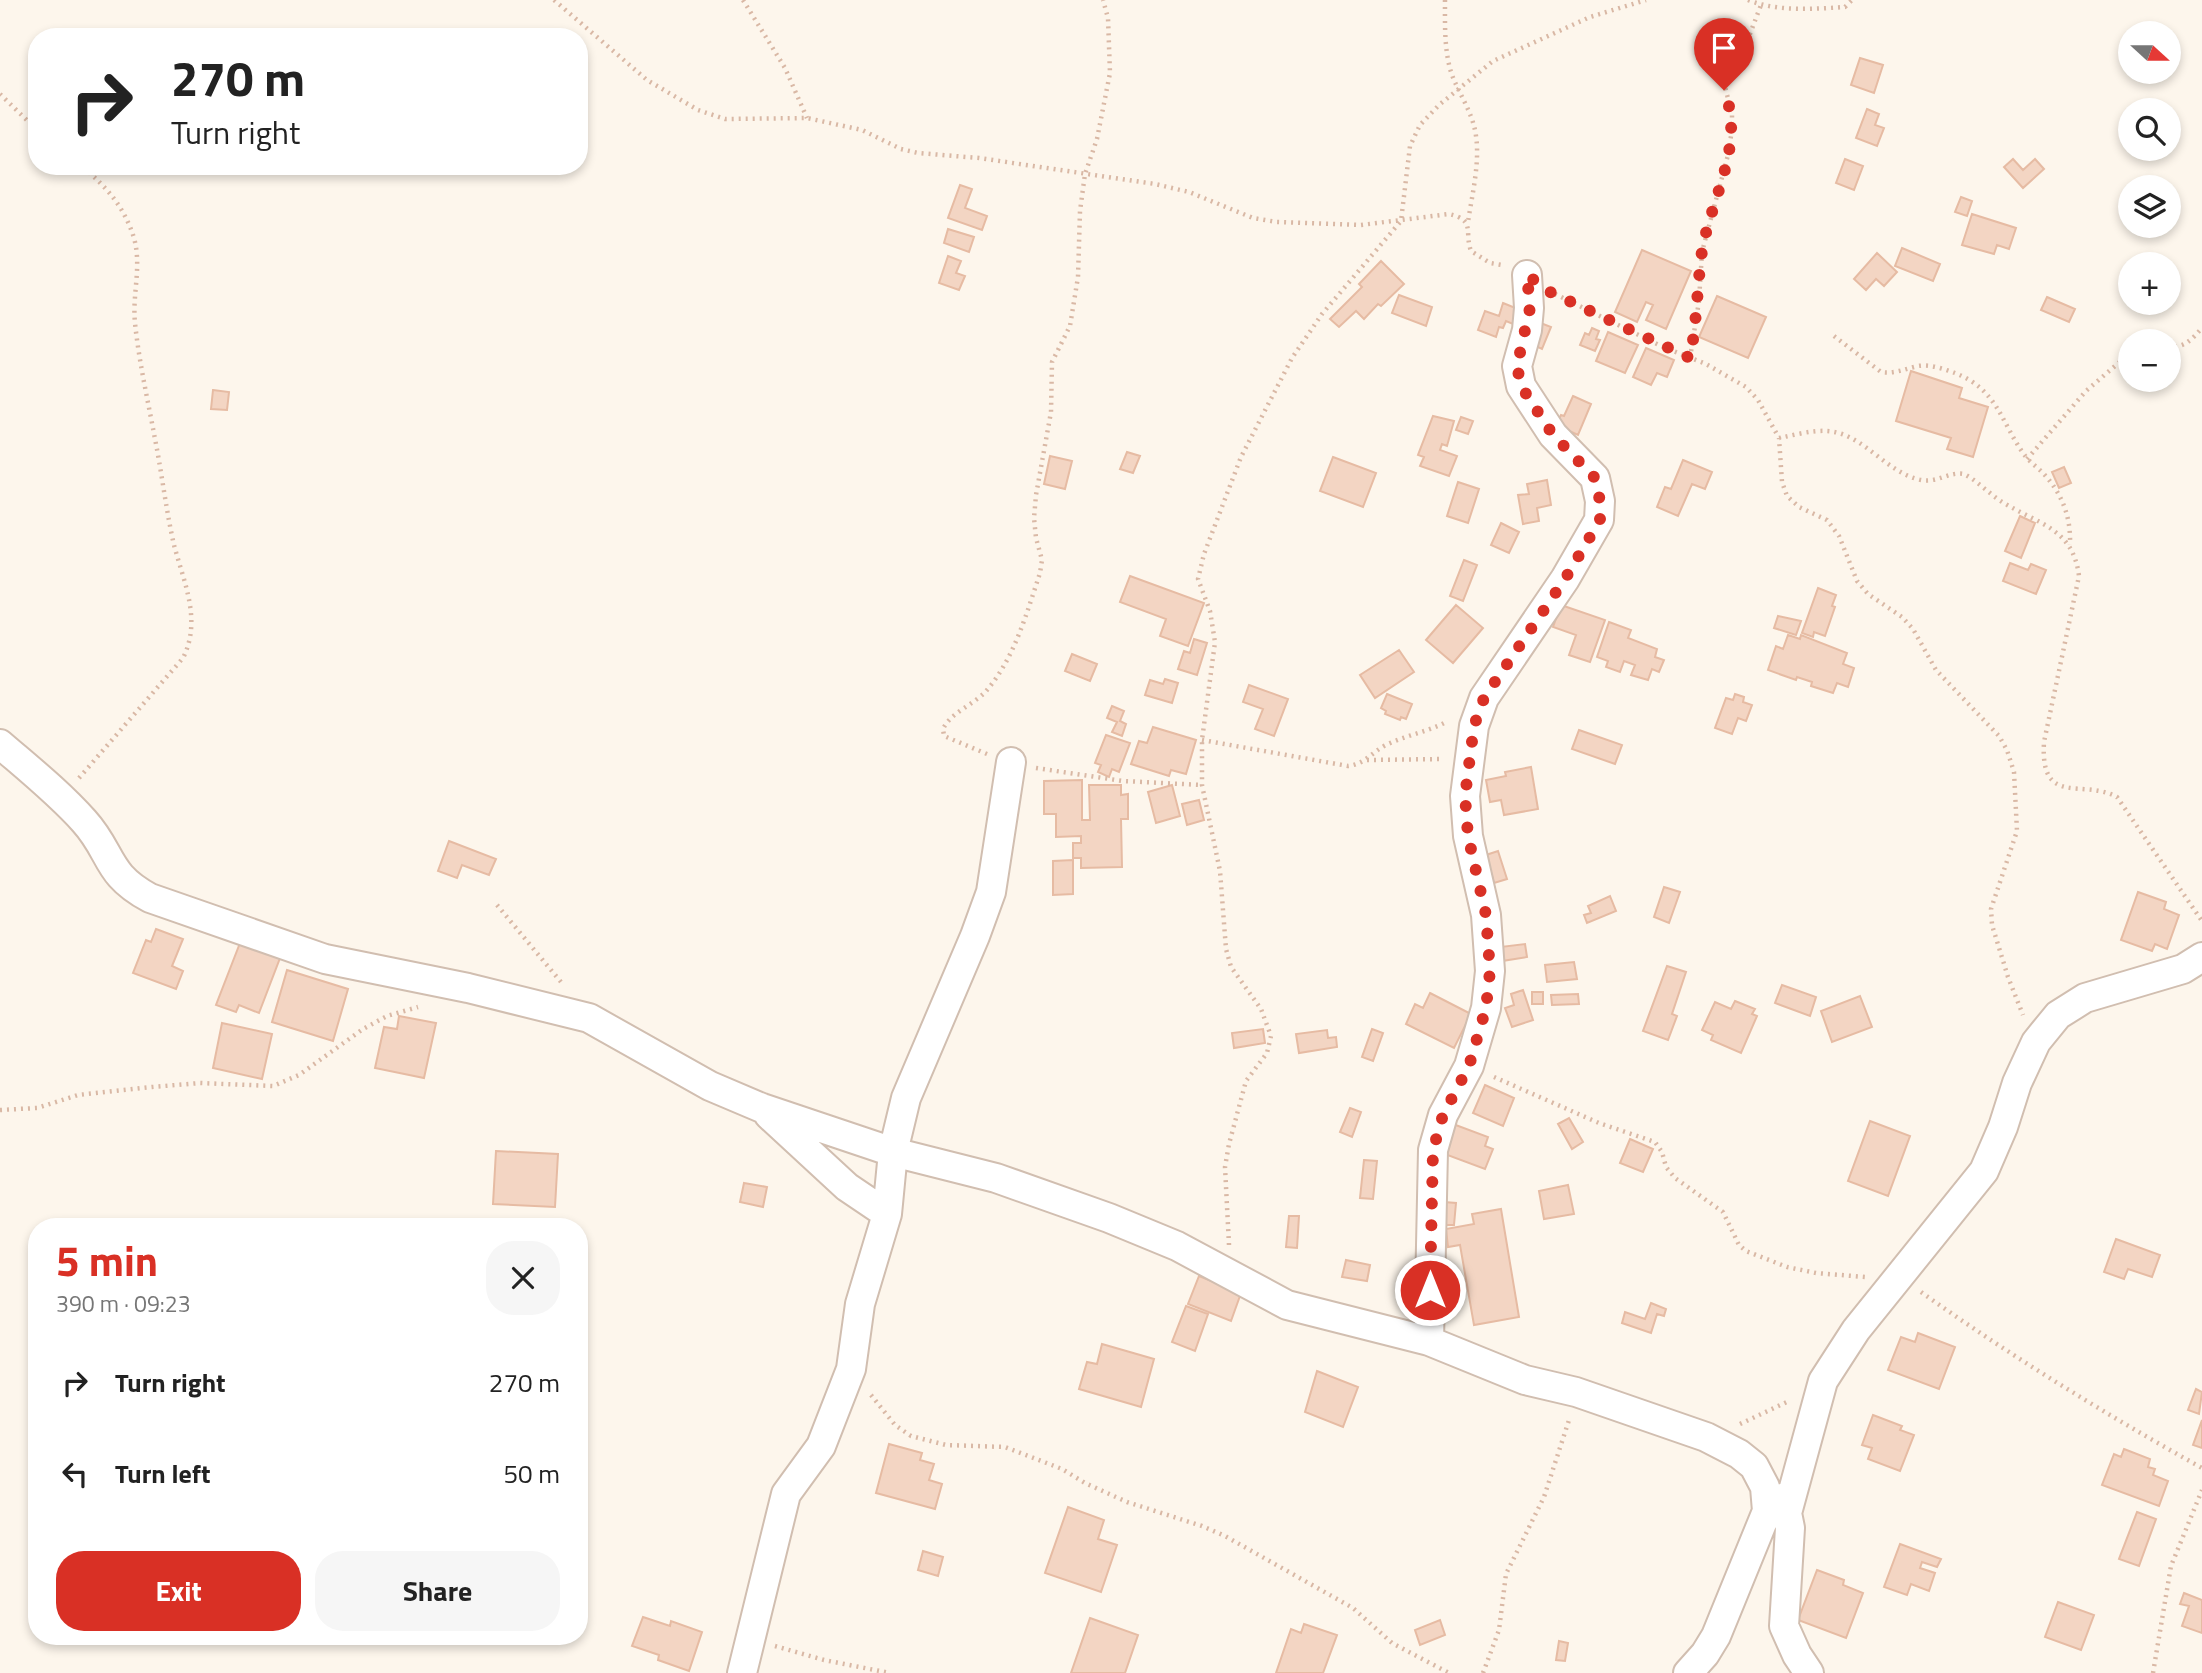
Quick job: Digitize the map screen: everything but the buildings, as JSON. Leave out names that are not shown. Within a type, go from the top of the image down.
[{"type":"street","points":[[1429,1341],[1433,1150],[1443,1115],[1469,1066],[1486,1008],[1490,971],[1486,915],[1468,836],[1465,796],[1474,726],[1484,698],[1565,579],[1600,520],[1600,501],[1595,478],[1553,435],[1521,386],[1517,366],[1530,308],[1527,275]]},
{"type":"street","points":[[0,744],[86,823],[117,875],[150,898],[325,959],[468,988],[589,1018],[710,1086],[762,1108],[893,1152],[996,1178],[1109,1218],[1177,1246],[1287,1306],[1429,1341],[1525,1380],[1576,1392],[1706,1437],[1739,1454],[1754,1466],[1765,1487],[1768,1511],[1716,1636],[1688,1673]]},
{"type":"street","points":[[742,1673],[786,1494],[821,1446],[851,1369],[860,1304],[887,1214],[893,1152],[906,1098],[991,892],[1011,762]]},
{"type":"street","points":[[1787,1513],[1823,1381],[1856,1330],[1984,1171],[2003,1127],[2017,1083],[2036,1042],[2058,1015],[2085,998],[2183,969],[2202,957]]},
{"type":"street","points":[[762,1108],[847,1187],[887,1214]]},
{"type":"street","points":[[1765,1487],[1781,1500],[1787,1513],[1790,1542],[1784,1626],[1797,1655],[1809,1673]]},
{"type":"path","points":[[554,0],[587,28]]},
{"type":"path","points":[[743,0],[785,68],[807,118]]},
{"type":"path","points":[[1103,0],[1108,18],[1110,72],[1097,139],[1085,174],[1074,306],[1070,326],[1052,362],[1051,412],[1035,495],[1035,538],[1042,560],[1041,573],[1013,648],[989,688],[976,702],[946,722],[943,729],[944,736],[953,742],[1011,762],[1123,782],[1202,785]]},
{"type":"path","points":[[1445,0],[1448,59],[1458,89],[1468,107],[1476,137],[1477,155],[1467,223],[1468,243],[1478,257],[1490,263],[1513,267],[1550,292],[1746,387],[1758,400],[1779,438],[1782,482],[1787,496],[1799,507],[1827,520],[1839,537],[1857,581],[1868,594],[1902,617],[1913,629],[1936,670],[1999,736],[2007,750],[2014,772],[2017,831],[1991,909],[1992,925],[2008,977],[2036,1042]]},
{"type":"path","points":[[1231,1274],[1225,1167],[1228,1144],[1240,1097],[1247,1081],[1267,1053],[1270,1036],[1261,1009],[1239,981],[1228,958],[1220,871],[1202,785],[1202,740],[1215,642],[1210,611],[1200,587],[1199,570],[1241,457],[1292,358],[1322,314],[1401,221],[1410,146],[1420,125],[1493,61],[1590,17],[1646,0]]},
{"type":"path","points":[[1748,0],[1770,8],[1845,7],[1852,0]]},
{"type":"path","points":[[1690,358],[1698,308],[1702,252],[1732,130],[1724,83],[1740,60],[1761,5]]},
{"type":"path","points":[[588,29],[647,80],[698,110],[725,119],[807,118],[862,130],[901,149],[918,153],[979,158],[1189,192],[1253,218],[1265,220],[1361,225],[1449,214],[1463,218],[1467,223]]},
{"type":"path","points":[[0,94],[28,121]]},
{"type":"path","points":[[62,799],[183,658],[191,643],[193,629],[140,359],[134,304],[138,271],[134,239],[116,198],[92,175]]},
{"type":"path","points":[[2181,346],[2191,341],[2202,328]]},
{"type":"path","points":[[1834,336],[1881,372],[1890,373],[1921,366],[1941,368],[1977,383],[1993,401],[2027,459],[2043,472],[2065,505],[2071,528],[2070,546]]},
{"type":"path","points":[[2027,459],[2086,391],[2118,363]]},
{"type":"path","points":[[1779,438],[1826,431],[1846,435],[1917,479],[1932,481],[1956,472],[1964,474],[2006,505],[2036,518],[2070,546],[2077,559],[2079,576],[2044,742],[2043,759],[2050,777],[2060,786],[2075,791],[2104,790],[2117,797],[2202,921]]},
{"type":"path","points":[[1366,760],[1384,746],[1429,731],[1484,698]]},
{"type":"path","points":[[1202,740],[1348,766],[1366,760],[1468,760]]},
{"type":"path","points":[[498,905],[553,974],[577,998],[589,1018]]},
{"type":"path","points":[[0,1110],[37,1108],[78,1096],[164,1086],[200,1083],[273,1086],[299,1075],[363,1029],[387,1016],[428,1004]]},
{"type":"path","points":[[1469,1066],[1599,1123],[1655,1142],[1662,1152],[1666,1167],[1675,1178],[1723,1212],[1739,1245],[1746,1251],[1763,1259],[1816,1273],[1849,1277],[1900,1277],[1981,1335],[2202,1468]]},
{"type":"path","points":[[851,1369],[895,1425],[911,1436],[946,1445],[1005,1447],[1062,1469],[1127,1502],[1213,1531],[1353,1608],[1392,1643],[1449,1673]]},
{"type":"path","points":[[1706,1437],[1761,1415],[1823,1381]]},
{"type":"path","points":[[1483,1673],[1499,1630],[1506,1574],[1544,1497],[1560,1453],[1576,1392]]},
{"type":"path","points":[[2153,1673],[2171,1566],[2202,1490]]},
{"type":"path","points":[[751,1639],[824,1660],[890,1673]]},
{"type":"route","points":[[1430,1290],[1430,1189],[1433,1150],[1443,1115],[1469,1066],[1486,1008],[1490,971],[1486,915],[1468,836],[1465,796],[1474,726],[1484,698],[1586,547],[1600,520],[1600,501],[1595,478],[1553,435],[1521,386],[1517,366],[1530,308],[1527,275],[1550,292],[1690,358],[1698,315],[1702,252],[1732,130],[1731,114],[1724,90]]}]
